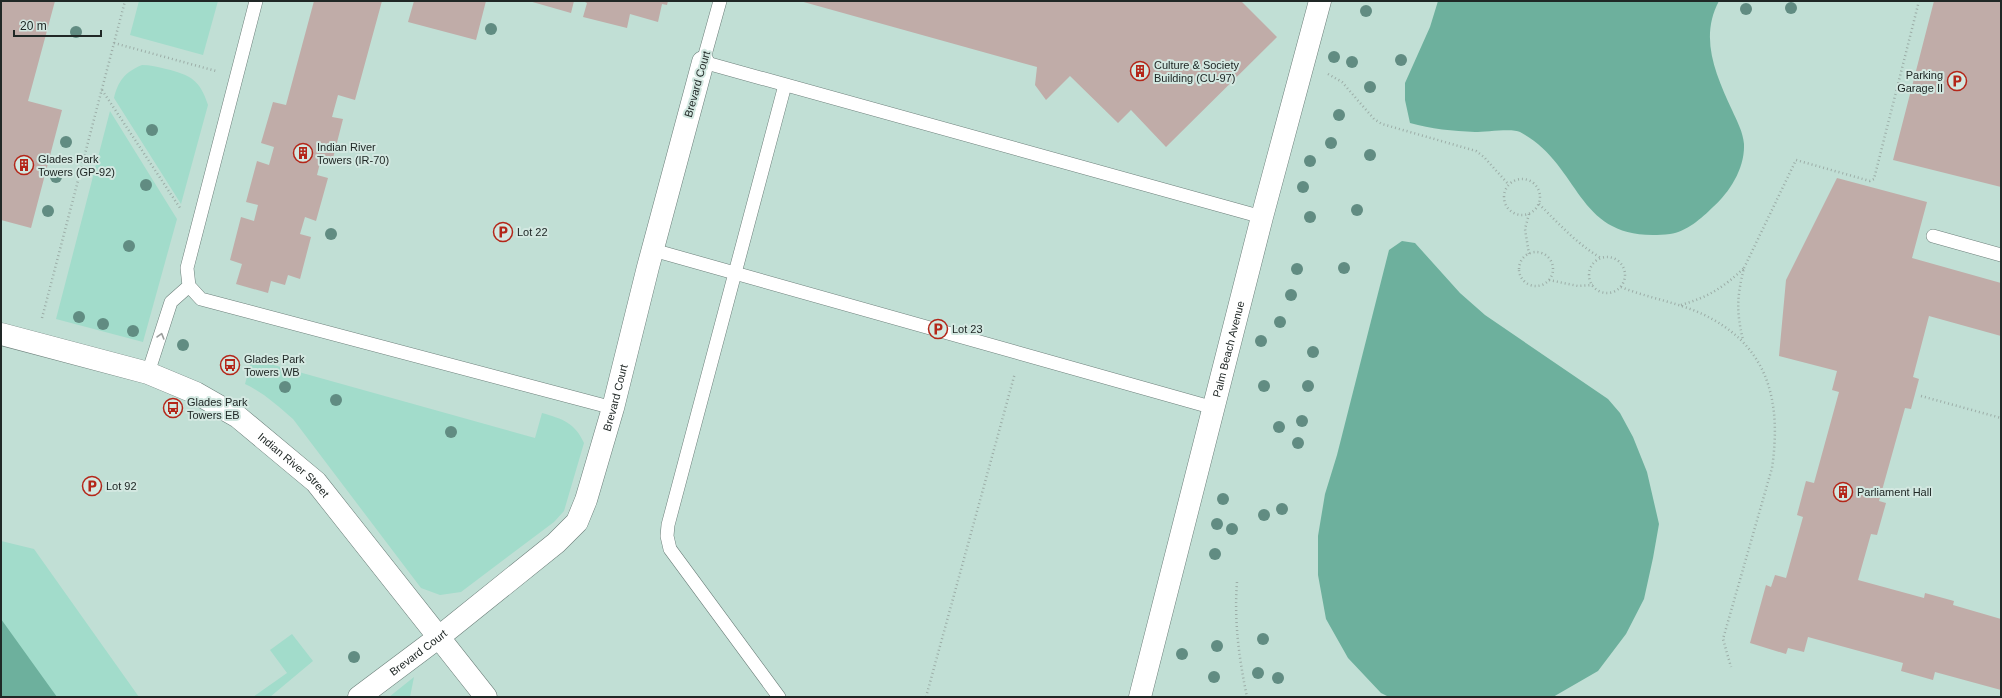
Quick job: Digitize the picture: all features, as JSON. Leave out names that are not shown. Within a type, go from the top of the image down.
[{"type":"street","name":"Palm Beach Avenue","points":[[1140,697],[1262,217],[1320,1]]},
{"type":"street","name":"Brevard Court","points":[[359,697],[439,637],[556,543],[577,522],[586,500],[613,408],[703,62]]},
{"type":"street","name":"Indian River Street","points":[[1,334],[148,373],[196,393],[238,416],[316,482],[486,697]]},
{"type":"lane","points":[[256,1],[187,268],[189,286],[200,299],[613,408]]},
{"type":"lane","name":"Brevard Court","points":[[703,62],[720,1]]},
{"type":"lane","points":[[703,62],[1262,217]]},
{"type":"lane","points":[[779,697],[670,549],[667,536],[668,525],[785,85]]},
{"type":"lane","points":[[1933,236],[2001,255]]},
{"type":"lane","points":[[653,250],[1021,352],[1214,408]]},
{"type":"lane","points":[[148,373],[171,302],[189,286]]},
{"type":"path","points":[[35,344],[125,1]]},
{"type":"path","points":[[1731,667],[1723,639],[1772,468],[1776,440],[1775,415],[1766,377],[1743,341],[1737,316],[1738,293],[1744,268],[1796,160],[1870,181],[1874,179],[1919,1]]},
{"type":"path","points":[[114,43],[236,76]]},
{"type":"path","points":[[1326,73],[1342,82],[1374,119],[1382,124],[1476,151],[1484,157],[1508,185]]},
{"type":"path","points":[[102,90],[196,232]]},
{"type":"path","points":[[1529,214],[1517,214],[1507,207],[1504,196],[1508,185],[1520,179],[1532,182],[1540,191],[1539,204],[1529,214],[1525,229],[1529,254]]},
{"type":"path","points":[[1539,204],[1565,231],[1586,249],[1602,258],[1613,258],[1622,265],[1625,276],[1620,287],[1609,292],[1603,292],[1593,285],[1590,279],[1592,266],[1602,258]]},
{"type":"path","points":[[1541,253],[1551,262],[1552,275],[1544,284],[1532,286],[1522,279],[1519,273],[1522,259],[1529,254],[1541,253]]},
{"type":"path","points":[[1680,306],[1703,298],[1718,290],[1744,268]]},
{"type":"path","points":[[1549,280],[1578,286],[1593,285]]},
{"type":"path","points":[[1620,287],[1641,296],[1680,306],[1712,318],[1743,341]]},
{"type":"path","points":[[926,697],[1021,352]]},
{"type":"path","points":[[1921,396],[2001,418]]},
{"type":"path","points":[[1237,582],[1235,612],[1239,660],[1247,697]]},
{"type":"shaded area","points":[[1,1],[2001,1],[2001,697],[1,697]]},
{"type":"shaded area","points":[[139,1],[218,1],[203,55],[130,35]]},
{"type":"shaded area","points":[[1438,1],[1719,1],[1713,15],[1710,29],[1712,56],[1720,83],[1741,131],[1744,144],[1742,162],[1731,187],[1704,216],[1688,227],[1676,233],[1670,234],[1639,234],[1615,227],[1597,216],[1583,200],[1557,164],[1541,147],[1520,132],[1511,130],[1475,132],[1459,131],[1410,123],[1405,100],[1405,83],[1430,27]]},
{"type":"shaded area","points":[[142,65],[163,68],[188,76],[198,84],[208,105],[181,204],[114,98],[123,78],[131,71]]},
{"type":"shaded area","points":[[110,111],[177,219],[143,342],[56,319]]},
{"type":"shaded area","points":[[1402,241],[1415,243],[1460,293],[1485,315],[1608,399],[1620,413],[1633,437],[1647,472],[1659,524],[1644,599],[1626,634],[1598,671],[1553,697],[1389,697],[1381,693],[1348,658],[1326,619],[1318,575],[1318,536],[1325,494],[1337,455],[1389,250]]},
{"type":"shaded area","points":[[252,359],[535,438],[542,413],[556,417],[572,426],[577,431],[584,443],[564,511],[554,522],[461,592],[440,595],[421,588],[293,419],[264,395],[245,384]]},
{"type":"shaded area","points":[[1,541],[34,549],[139,697],[1,697]]},
{"type":"shaded area","points":[[1,619],[57,697],[1,697]]},
{"type":"shaded area","points":[[292,634],[313,661],[270,697],[253,697],[287,673],[270,650]]},
{"type":"shaded area","points":[[414,677],[410,697],[389,697]]},
{"type":"building","name":"Glades Park Towers (GP-92)","points":[[1,1],[55,1],[28,101],[62,110],[31,228],[1,220]]},
{"type":"building","name":"Indian River Towers (IR-70)","points":[[314,1],[382,1],[355,100],[338,95],[332,117],[343,119],[332,162],[321,159],[317,175],[328,178],[316,221],[305,217],[300,234],[311,237],[300,279],[288,275],[285,285],[271,281],[268,293],[236,284],[242,264],[230,260],[241,217],[254,221],[258,205],[246,202],[257,161],[269,165],[274,147],[261,143],[273,102],[286,105]]},
{"type":"building","points":[[414,1],[486,1],[476,40],[408,22]]},
{"type":"building","points":[[529,1],[574,1],[571,13]]},
{"type":"building","points":[[583,1],[668,1],[667,5],[662,4],[658,22],[630,14],[627,28],[583,17],[587,3]]},
{"type":"building","name":"Culture & Society Building (CU-97)","points":[[800,1],[1241,1],[1277,37],[1166,147],[1131,110],[1118,123],[1070,76],[1046,100],[1035,85],[1037,67]]},
{"type":"building","name":"Parking Garage II","points":[[1934,1],[2001,1],[2001,187],[1893,160]]},
{"type":"building","name":"Parliament Hall","points":[[1837,178],[1927,202],[1912,258],[2001,283],[2001,336],[1929,316],[1913,377],[1919,379],[1911,409],[1905,408],[1879,501],[1886,503],[1877,535],[1871,534],[1858,580],[1924,598],[1925,593],[1954,601],[1953,605],[2001,619],[2001,690],[1935,672],[1933,680],[1901,671],[1903,663],[1808,637],[1804,652],[1788,648],[1786,654],[1750,643],[1766,585],[1771,587],[1775,575],[1786,578],[1803,517],[1797,515],[1806,481],[1814,483],[1839,392],[1832,390],[1837,371],[1779,356],[1786,280]]},
{"type":"place","name":"Culture & Society Building (CU-97)","points":[[1140,71]]},
{"type":"place","name":"Parking Garage II","points":[[1957,81]]},
{"type":"place","name":"Indian River Towers (IR-70)","points":[[303,153]]},
{"type":"place","name":"Glades Park Towers (GP-92)","points":[[24,165]]},
{"type":"place","name":"Lot 22","points":[[503,232]]},
{"type":"place","name":"Lot 23","points":[[938,329]]},
{"type":"place","name":"Glades Park Towers WB","points":[[230,365]]},
{"type":"place","name":"Glades Park Towers EB","points":[[173,408]]},
{"type":"place","name":"Lot 92","points":[[92,486]]},
{"type":"place","name":"Parliament Hall","points":[[1843,492]]}]
